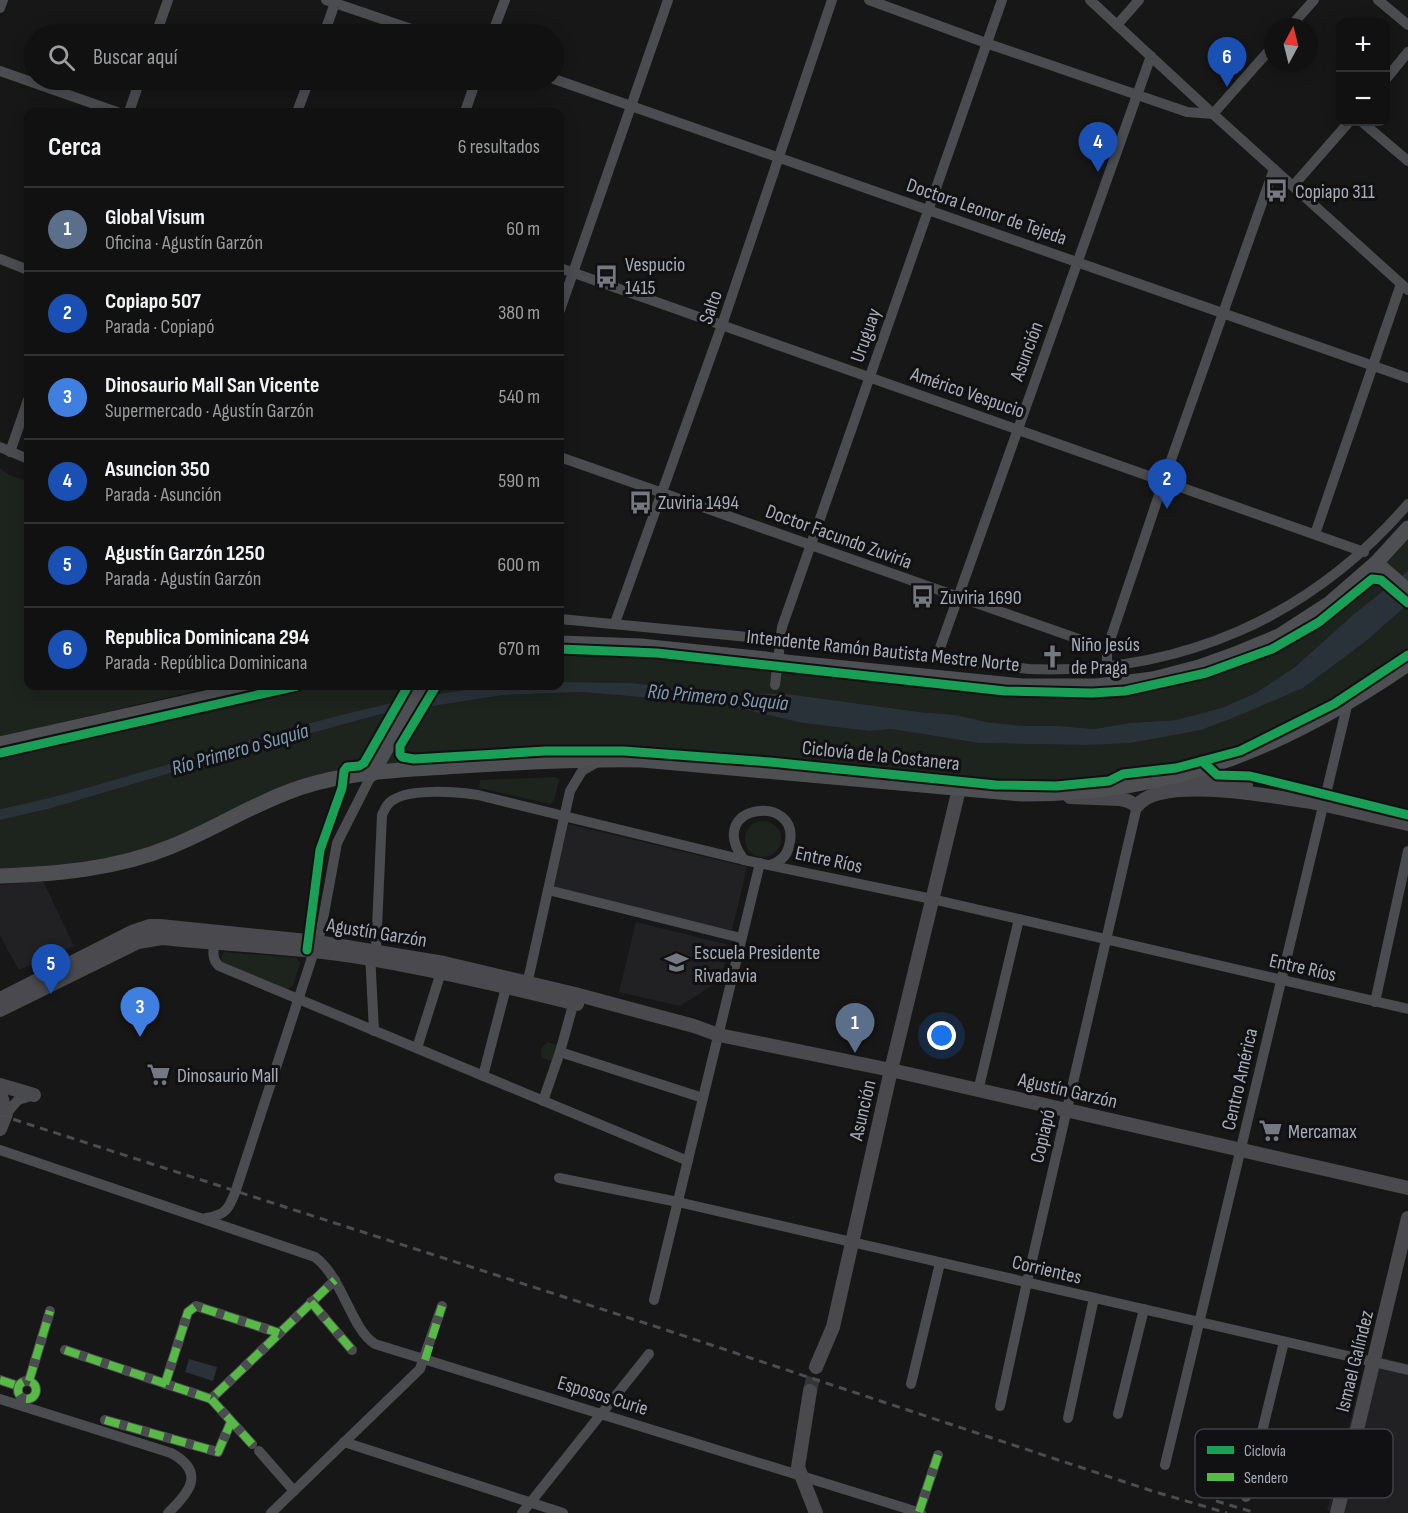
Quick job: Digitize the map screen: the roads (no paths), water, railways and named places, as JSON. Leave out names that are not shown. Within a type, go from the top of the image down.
[{"type":"main road","name":"Intendente Ramón Bautista Mestre Norte","points":[[564,643],[641,646],[1022,686],[1075,687],[1124,684],[1198,667],[1279,636],[1330,603],[1376,563],[1408,528]]},
{"type":"main road","points":[[1376,563],[1408,591]]},
{"type":"main road","points":[[1145,783],[1237,758],[1308,726],[1408,664]]},
{"type":"main road","points":[[0,744],[241,690]]},
{"type":"main road","points":[[374,770],[418,690]]},
{"type":"main road","points":[[0,876],[73,871],[141,857],[169,847],[255,805],[303,787],[374,770],[528,761],[642,760],[959,789],[1120,799],[1137,806],[1150,795],[1197,789],[1232,791],[1323,804]]},
{"type":"main road","points":[[1041,794],[1145,783],[1221,780],[1408,824]]},
{"type":"main road","name":"Asunción","points":[[816,1367],[833,1327],[891,1070],[959,789]]},
{"type":"main road","name":"Agustín Garzón","points":[[0,999],[140,929],[160,926],[216,937],[372,953],[574,999],[692,1034],[719,1035],[891,1070],[1408,1188]]},
{"type":"main road","name":"Agustín Garzón","points":[[0,1010],[144,940],[216,937]]},
{"type":"main road","points":[[0,1085],[34,1095]]},
{"type":"main road","points":[[0,1092],[6,1114],[0,1129]]},
{"type":"main road","name":"Ismael Galíndez","points":[[1358,1429],[1408,1218]]},
{"type":"main road","points":[[810,1390],[798,1460],[799,1475],[816,1513]]},
{"type":"main road","name":"Ismael Galíndez","points":[[1337,1513],[1341,1498]]},
{"type":"street","points":[[0,8],[3,0]]},
{"type":"street","points":[[160,24],[168,0]]},
{"type":"street","points":[[496,24],[505,0]]},
{"type":"street","points":[[564,298],[669,0]]},
{"type":"street","name":"Salto","points":[[615,623],[664,492],[832,0]]},
{"type":"street","points":[[869,0],[1187,112],[1213,114]]},
{"type":"street","name":"Uruguay","points":[[775,685],[779,640],[1002,0]]},
{"type":"street","points":[[1090,0],[1404,287],[1373,366],[1315,534]]},
{"type":"street","points":[[1117,25],[1139,0]]},
{"type":"street","points":[[1298,18],[1314,0]]},
{"type":"street","points":[[1378,0],[1408,25]]},
{"type":"street","points":[[327,24],[333,1],[398,24]]},
{"type":"street","points":[[1390,74],[1408,52]]},
{"type":"street","name":"Asunción","points":[[936,659],[1150,56]]},
{"type":"street","points":[[1213,114],[1264,56]]},
{"type":"street","points":[[0,71],[24,79]]},
{"type":"street","name":"Doctora Leonor de Tejeda","points":[[564,82],[1408,378]]},
{"type":"street","points":[[54,90],[106,108]]},
{"type":"street","points":[[130,108],[137,90]]},
{"type":"street","points":[[298,108],[305,90]]},
{"type":"street","points":[[466,108],[473,90]]},
{"type":"street","points":[[1293,186],[1346,126]]},
{"type":"street","points":[[1367,126],[1408,161]]},
{"type":"street","points":[[1107,667],[1107,649],[1274,169]]},
{"type":"street","points":[[0,260],[24,269]]},
{"type":"street","name":"Américo Vespucio","points":[[564,270],[1364,552]]},
{"type":"street","points":[[24,409],[5,450],[24,457]]},
{"type":"street","name":"Doctor Facundo Zuviría","points":[[564,458],[1107,649]]},
{"type":"street","points":[[564,619],[779,640],[1029,669],[1063,670],[1107,667],[1198,648],[1234,634],[1296,602],[1364,552],[1408,504]]},
{"type":"street","name":"Centro América","points":[[1165,1465],[1348,702]]},
{"type":"street","points":[[526,987],[570,790],[590,765],[602,759]]},
{"type":"street","points":[[202,1219],[224,1213],[232,1201],[321,930],[337,843],[374,770]]},
{"type":"street","name":"Entre Ríos","points":[[374,1030],[372,953],[382,815],[394,798],[407,794],[448,791],[478,795],[744,860],[932,899],[1408,1010]]},
{"type":"street","name":"Copiapó","points":[[1000,1406],[1137,806]]},
{"type":"street","points":[[654,1300],[741,938],[765,864],[783,858],[788,851],[790,834],[783,818],[767,810],[757,810],[740,819],[733,837],[735,847],[744,860]]},
{"type":"street","points":[[1375,1002],[1408,852]]},
{"type":"street","points":[[548,890],[741,938]]},
{"type":"street","points":[[978,1090],[1019,919]]},
{"type":"street","points":[[216,937],[214,959],[219,966],[688,1161]]},
{"type":"street","points":[[417,1048],[443,968]]},
{"type":"street","points":[[483,1076],[508,983]]},
{"type":"street","points":[[543,1101],[560,1052],[574,999]]},
{"type":"street","points":[[560,1052],[703,1098]]},
{"type":"street","points":[[6,1114],[18,1100],[34,1095]]},
{"type":"street","points":[[0,1150],[246,1233]]},
{"type":"street","name":"Corrientes","points":[[559,1178],[678,1202],[1408,1370]]},
{"type":"street","points":[[232,1201],[232,1217],[246,1233]]},
{"type":"street","name":"Esposos Curie","points":[[246,1233],[315,1257],[326,1266],[370,1340],[424,1360],[602,1413],[920,1513]]},
{"type":"street","points":[[911,1384],[940,1263]]},
{"type":"street","points":[[211,1399],[335,1280]]},
{"type":"street","points":[[1068,1418],[1094,1298]]},
{"type":"street","points":[[311,1302],[352,1350]]},
{"type":"street","points":[[165,1384],[188,1312],[192,1308],[201,1306],[279,1332]]},
{"type":"street","points":[[272,1513],[420,1369],[442,1306]]},
{"type":"street","points":[[1118,1414],[1144,1309]]},
{"type":"street","points":[[0,1380],[24,1384],[50,1311]]},
{"type":"street","points":[[1263,1429],[1284,1342]]},
{"type":"street","points":[[65,1350],[211,1399],[294,1491]]},
{"type":"street","points":[[522,1513],[649,1354]]},
{"type":"street","points":[[0,1399],[171,1453],[179,1458],[187,1466],[191,1475],[189,1491],[168,1513]]},
{"type":"street","points":[[105,1419],[218,1452],[231,1422]]},
{"type":"street","points":[[344,1442],[563,1513]]},
{"type":"street","points":[[920,1513],[938,1455]]},
{"type":"water","name":"Río Primero o Suquía","points":[[1408,571],[1408,604],[1365,642],[1303,688],[1201,730],[1130,743],[1087,745],[979,743],[891,729],[869,731],[803,723],[721,704],[582,692],[503,695],[381,714],[48,809],[0,820],[0,809],[78,790],[292,728],[378,706],[464,690],[564,690],[564,682],[631,683],[722,693],[788,694],[956,715],[986,722],[1022,726],[1094,729],[1130,723],[1176,720],[1221,708],[1254,694],[1295,667],[1354,614]]},
{"type":"water","points":[[189,1359],[217,1367],[213,1381],[185,1372]]},
{"type":"tunnel","points":[[810,1391],[816,1367]]},
{"type":"railway","points":[[0,1115],[651,1325],[1152,1491],[1227,1513]]},
{"type":"railway","points":[[1216,1501],[1256,1513]]},
{"type":"place","name":"Republica Dominicana 294","points":[[1227,87]]},
{"type":"place","name":"Asuncion 350","points":[[1098,172]]},
{"type":"place","name":"Copiapo 311","points":[[1277,191]]},
{"type":"place","name":"Vespucio 1415","points":[[607,276]]},
{"type":"place","name":"Zuviria 1494","points":[[640,502]]},
{"type":"place","name":"Copiapo 507","points":[[1167,509]]},
{"type":"place","name":"Zuviria 1690","points":[[922,597]]},
{"type":"place","name":"Niño Jesús de Praga","points":[[1053,656]]},
{"type":"place","name":"Escuela Presidente Rivadavia","points":[[676,963]]},
{"type":"place","name":"Agustín Garzón 1250","points":[[51,994]]},
{"type":"place","name":"Dinosaurio Mall San Vicente","points":[[140,1037]]},
{"type":"place","name":"Global Visum","points":[[855,1053]]},
{"type":"place","name":"Dinosaurio Mall","points":[[159,1075]]},
{"type":"place","name":"Mercamax","points":[[1270,1131]]}]
